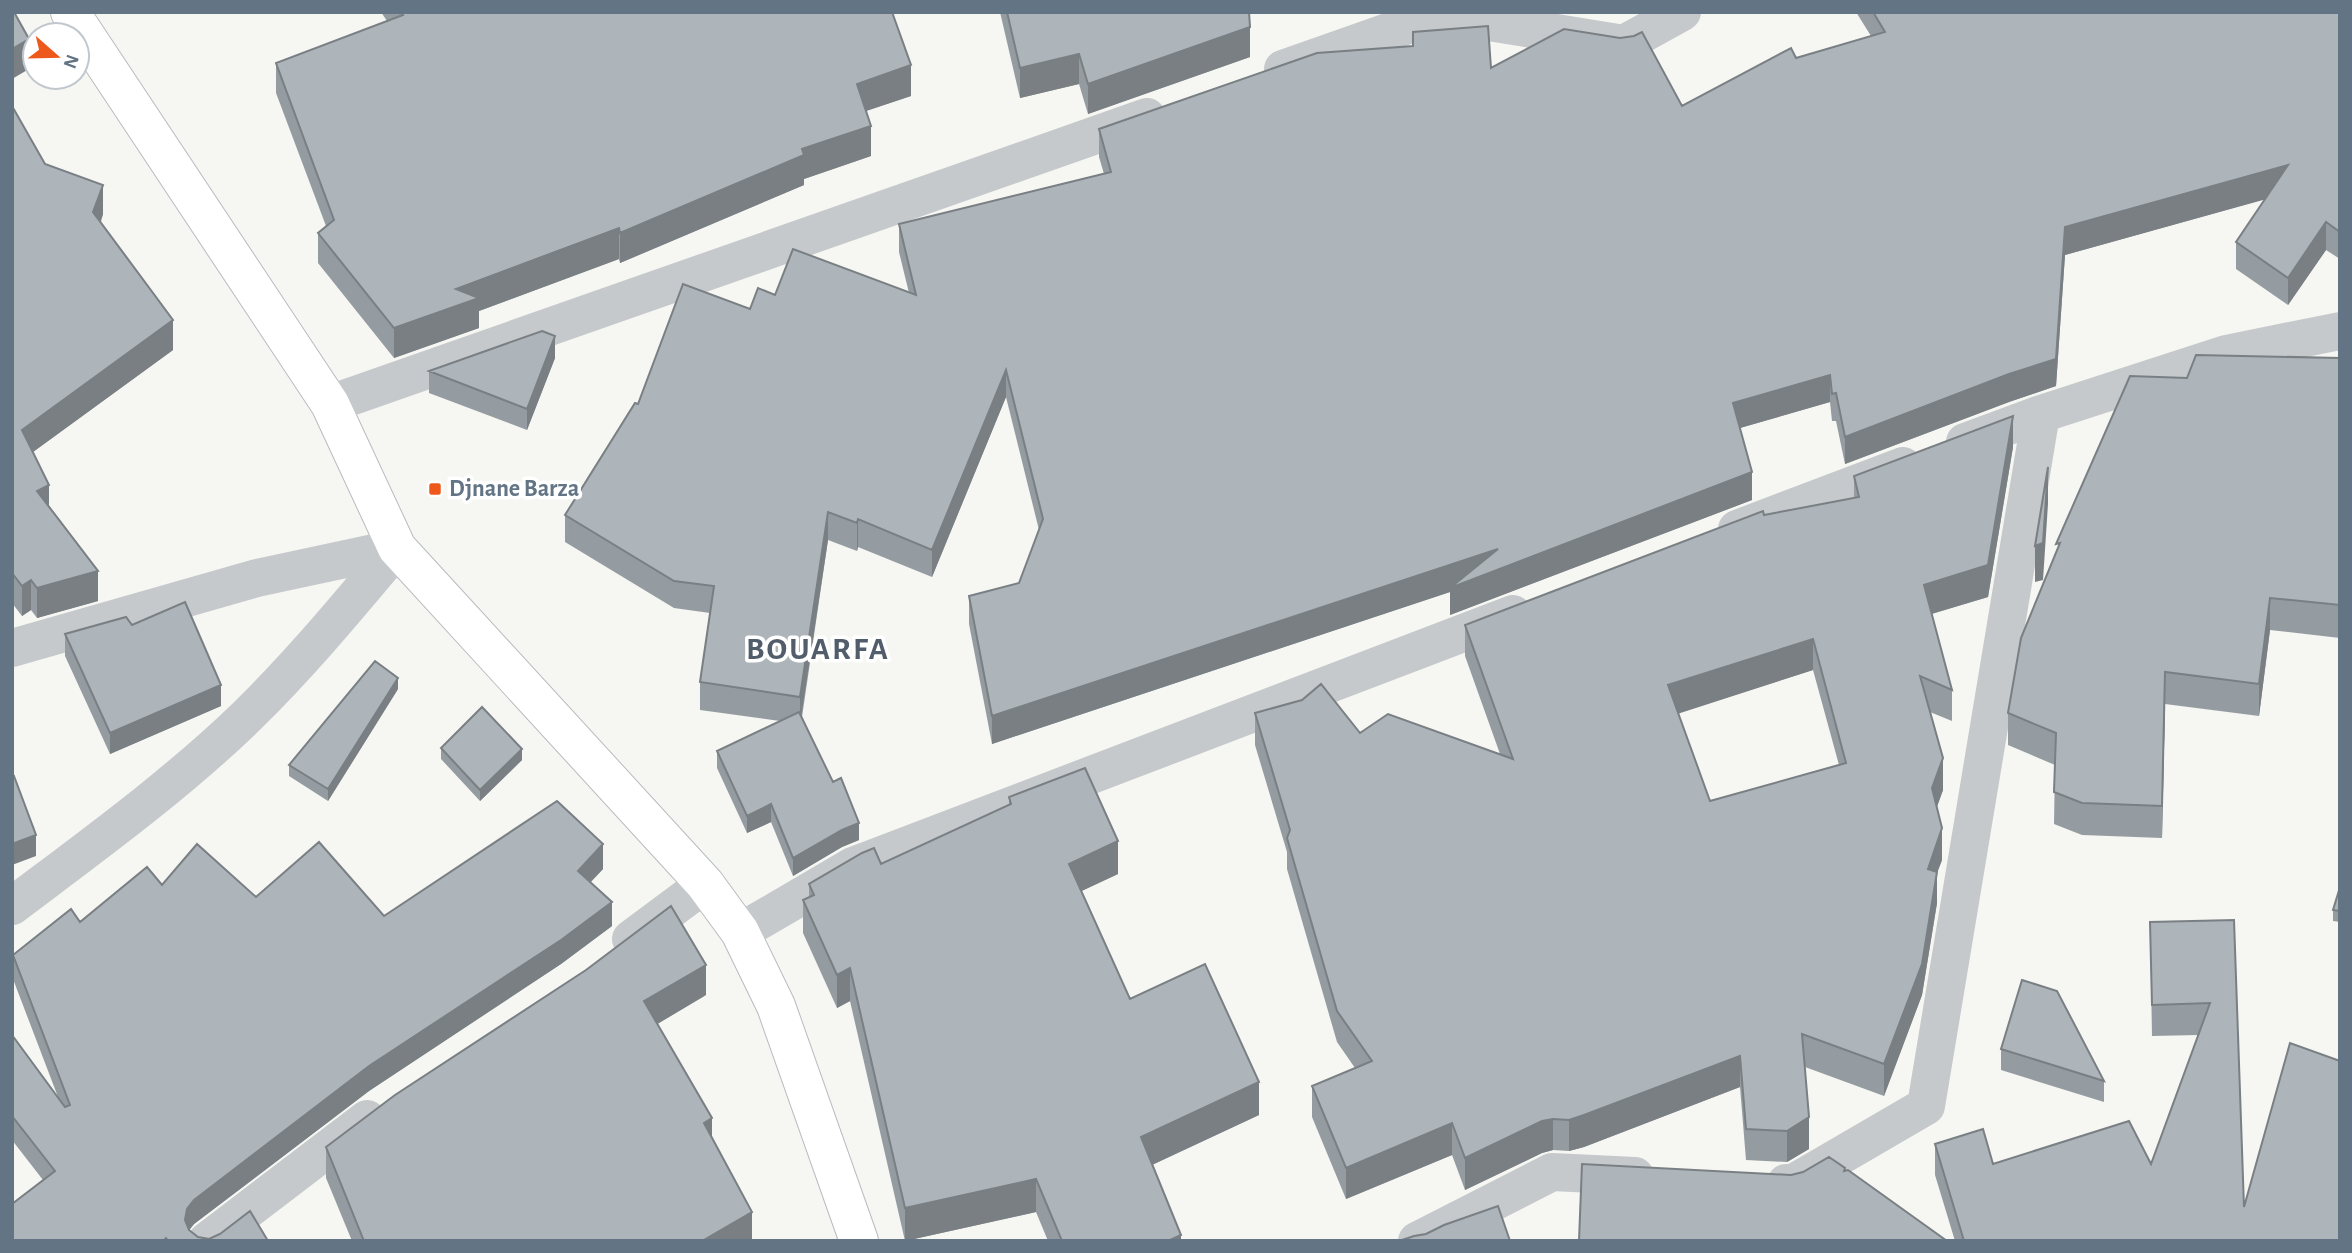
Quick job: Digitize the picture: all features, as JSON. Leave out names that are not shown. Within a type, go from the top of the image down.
[{"type":"street","points":[[70,12],[330,404],[397,548],[705,884],[740,932],[776,1006],[859,1241]]},
{"type":"street","points":[[1254,79],[1440,13],[1625,44],[1682,12]]},
{"type":"street","points":[[330,404],[1175,107]]},
{"type":"street","points":[[1703,542],[2040,414],[2226,354],[2340,331]]},
{"type":"street","points":[[1752,1182],[1792,1184],[1926,1106],[2040,414]]},
{"type":"street","points":[[12,648],[257,578],[397,548]]},
{"type":"street","points":[[12,906],[131,818],[247,716],[312,650],[397,548]]},
{"type":"street","points":[[740,932],[853,866],[1546,602]]},
{"type":"street","points":[[607,957],[705,884]]},
{"type":"street","points":[[207,1241],[393,1100]]},
{"type":"street","points":[[1417,1241],[1552,1172],[1672,1178]]},
{"type":"building","points":[[14,12],[21,25],[21,44],[12,49]]},
{"type":"building","points":[[401,12],[892,12],[911,65],[857,84],[871,126],[802,149],[804,155],[620,233],[619,228],[456,289],[479,298],[394,328],[318,233],[334,220],[276,63],[403,15]]},
{"type":"building","points":[[1007,12],[1249,12],[1250,27],[1088,84],[1079,54],[1020,68]]},
{"type":"building","points":[[1873,12],[2340,12],[2340,232],[2326,222],[2288,278],[2236,242],[2288,165],[2065,227],[2056,359],[2009,374],[1845,437],[1836,393],[1832,394],[1830,375],[1733,403],[1752,472],[1450,588],[1498,549],[992,716],[969,596],[1019,583],[1043,519],[1006,370],[932,550],[858,519],[857,523],[828,512],[800,697],[700,682],[714,586],[674,581],[565,515],[635,403],[638,404],[683,284],[750,309],[758,288],[775,295],[793,249],[916,295],[899,224],[1111,172],[1099,129],[1317,53],[1413,46],[1413,32],[1488,26],[1491,68],[1564,29],[1620,38],[1642,32],[1682,106],[1791,48],[1796,58],[1885,32]]},
{"type":"building","points":[[12,106],[45,164],[103,185],[93,212],[173,320],[22,430],[49,485],[37,491],[98,571],[37,588],[31,580],[22,586],[12,573]]},
{"type":"building","points":[[542,331],[555,336],[527,409],[429,371]]},
{"type":"building","points":[[2196,355],[2340,358],[2340,605],[2270,598],[2259,684],[2165,672],[2162,806],[2082,803],[2054,792],[2056,733],[2008,713],[2021,638],[2060,543],[2056,544],[2130,376],[2187,378]]},
{"type":"building","points":[[2013,416],[1988,565],[1924,585],[1952,690],[1920,676],[1943,758],[1932,788],[1942,828],[1928,869],[1937,872],[1922,964],[1884,1064],[1802,1034],[1809,1117],[1787,1131],[1746,1129],[1740,1056],[1569,1120],[1542,1121],[1465,1158],[1452,1123],[1346,1168],[1312,1086],[1372,1061],[1337,1011],[1287,838],[1290,830],[1255,713],[1302,700],[1321,684],[1360,733],[1388,714],[1513,759],[1465,625],[1763,511],[1764,515],[1859,497],[1854,476]],"holes":[[[1813,639],[1846,763],[1710,801],[1668,685]]]},
{"type":"building","points":[[2048,467],[2043,543],[2035,546]]},
{"type":"building","points":[[185,602],[221,685],[110,733],[65,634],[126,617],[132,625]]},
{"type":"building","points":[[375,661],[398,678],[328,789],[289,765]]},
{"type":"building","points":[[482,707],[522,749],[480,790],[441,748]]},
{"type":"building","points":[[799,712],[833,782],[841,778],[859,823],[793,858],[771,804],[747,816],[717,751]]},
{"type":"building","points":[[1085,768],[1118,841],[1069,864],[1130,999],[1205,964],[1259,1082],[1141,1137],[1181,1235],[1168,1241],[1062,1241],[1036,1179],[905,1208],[850,968],[837,975],[803,900],[814,895],[809,884],[862,853],[874,848],[881,864],[1011,804],[1009,797]]},
{"type":"building","points":[[14,776],[36,835],[12,844],[12,777]]},
{"type":"building","points":[[557,801],[603,844],[578,871],[612,902],[561,940],[369,1066],[194,1200],[187,1209],[185,1220],[189,1230],[198,1237],[209,1239],[220,1234],[250,1211],[268,1241],[168,1241],[166,1238],[163,1241],[12,1241],[12,1204],[55,1171],[12,1116],[12,1035],[65,1107],[70,1105],[13,955],[71,909],[80,922],[147,867],[162,885],[197,844],[256,897],[319,842],[384,916]]},
{"type":"building","points":[[2340,887],[2340,911],[2333,910]]},
{"type":"building","points":[[671,906],[706,965],[644,1001],[712,1118],[704,1123],[752,1212],[702,1241],[364,1241],[326,1147],[395,1095],[586,970]]},
{"type":"building","points":[[2234,920],[2244,1207],[2290,1043],[2340,1061],[2340,1241],[1964,1241],[1935,1144],[1983,1129],[1993,1164],[2129,1121],[2151,1164],[2210,1003],[2152,1005],[2150,922]]},
{"type":"building","points":[[2022,980],[2057,991],[2104,1081],[2001,1049]]},
{"type":"building","points":[[1829,1157],[1845,1168],[1844,1171],[1848,1170],[1947,1241],[1579,1241],[1582,1164],[1791,1175],[1803,1172]]},
{"type":"building","points":[[1498,1206],[1510,1241],[1399,1241],[1426,1234]]},
{"type":"place","name":"Djnane Barza","points":[[435,489]]},
{"type":"district","name":"BOUARFA","points":[[818,649]]}]
